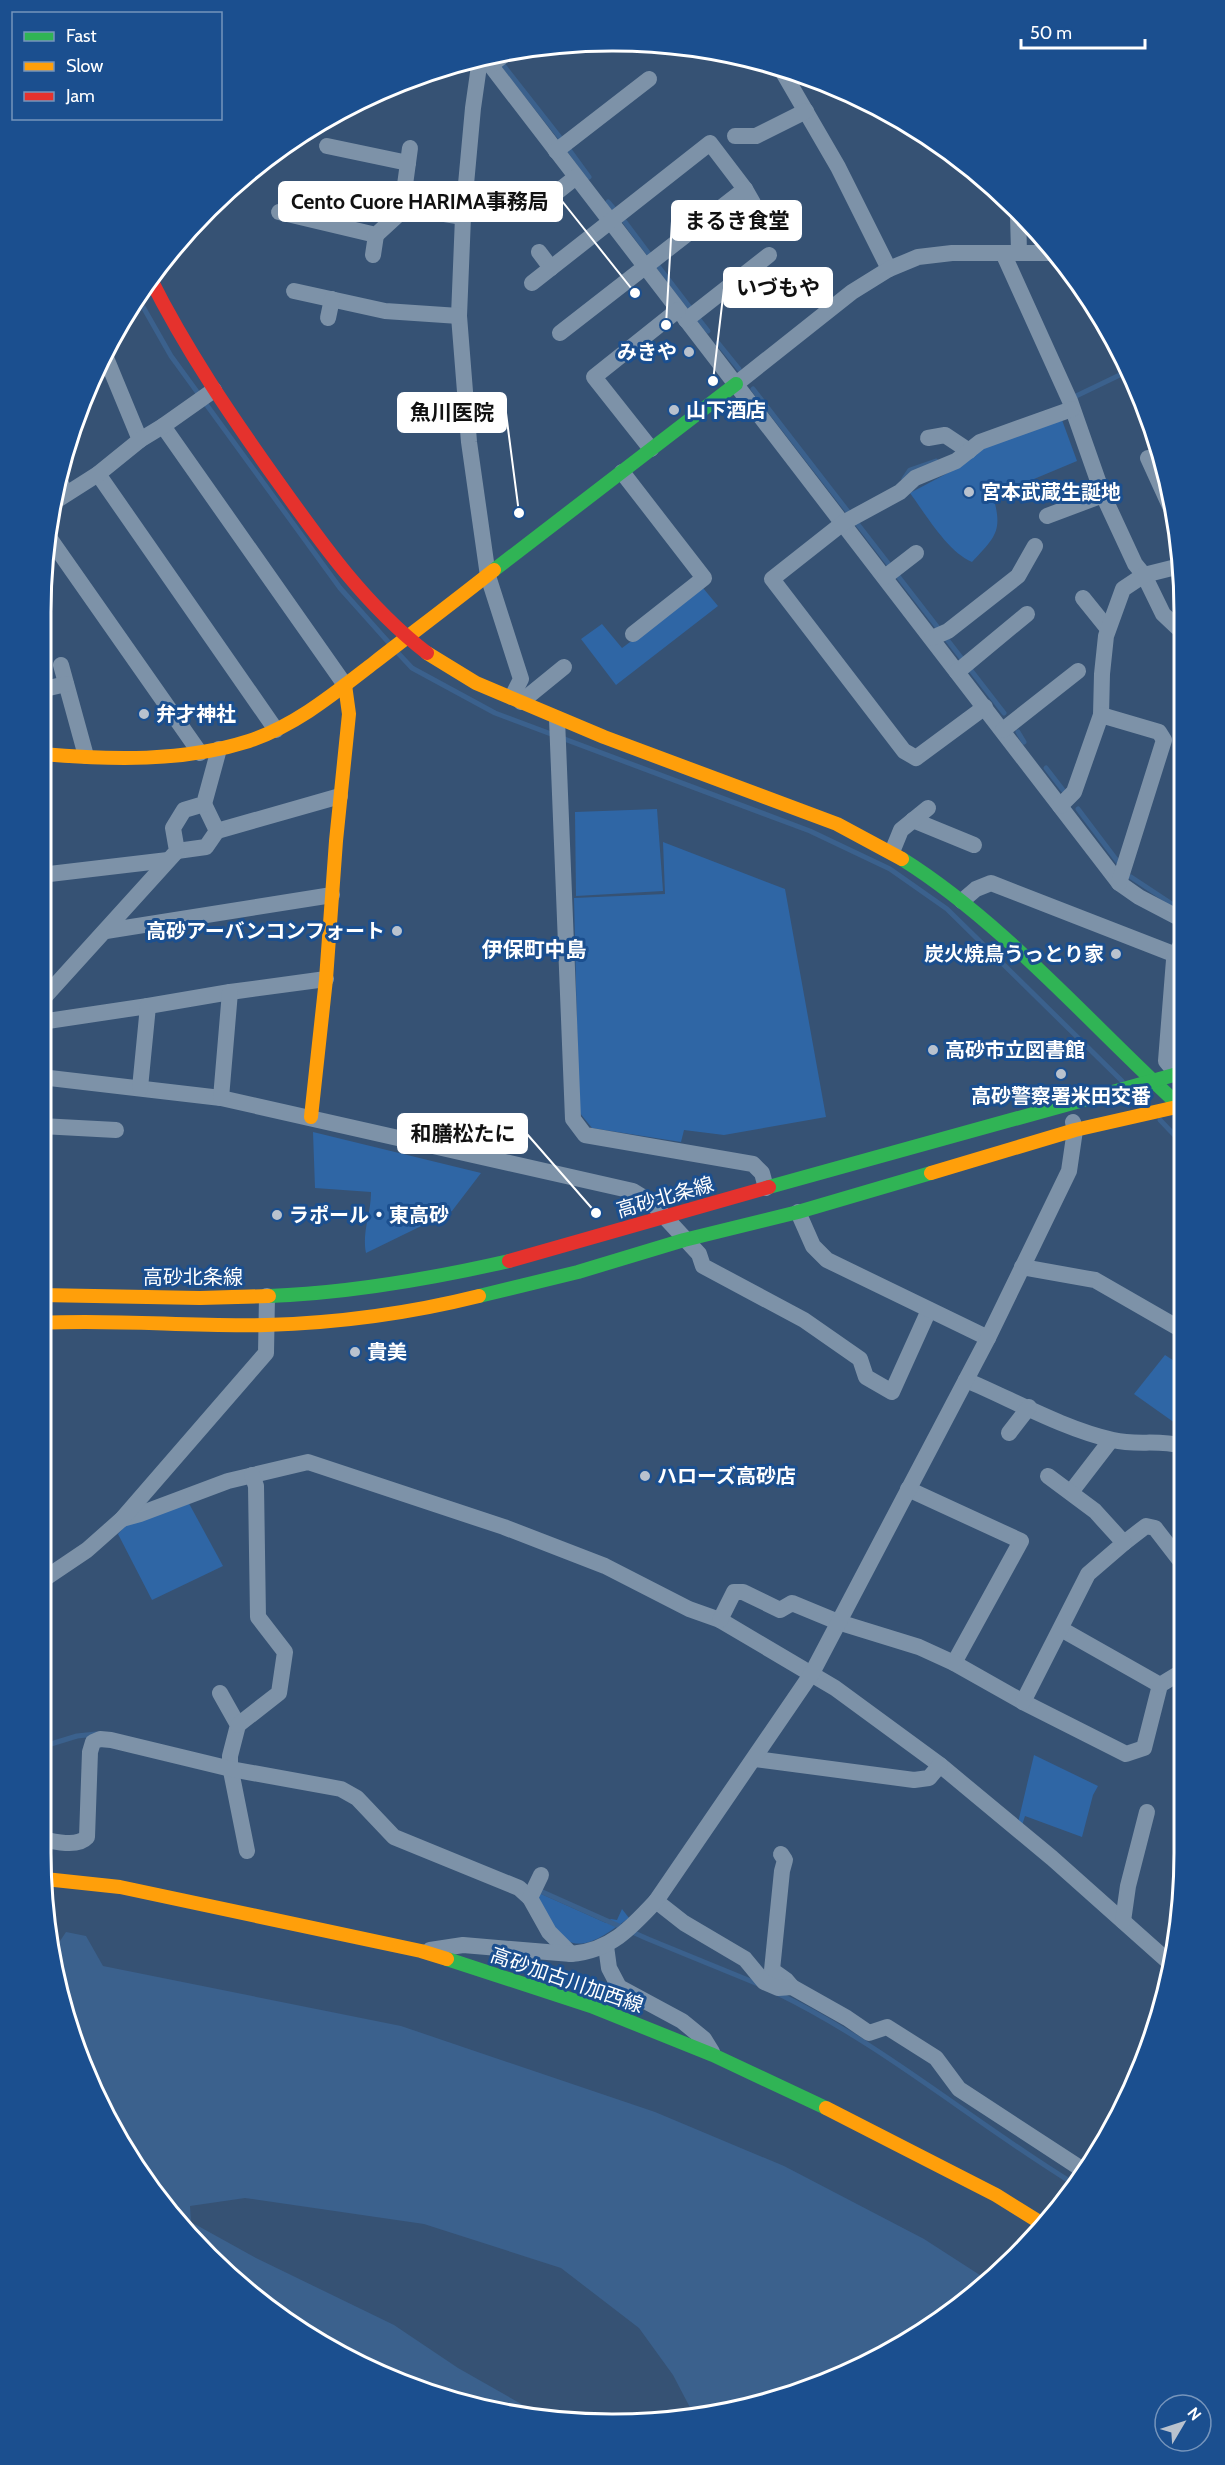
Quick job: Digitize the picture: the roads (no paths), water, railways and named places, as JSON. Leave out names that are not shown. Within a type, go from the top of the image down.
[{"type":"main road","points":[[155,288],[192,356],[214,390],[326,549],[367,598],[406,638],[430,657],[467,679],[557,719],[833,823],[892,852],[962,901],[986,921],[1174,1100]]},
{"type":"main road","points":[[51,754],[165,756],[200,753],[276,730],[345,685],[736,384]]},
{"type":"main road","points":[[311,1117],[326,979],[340,796],[349,714],[345,685]]},
{"type":"main road","name":"高砂北条線","points":[[51,1295],[267,1296],[358,1289],[434,1276],[597,1238],[663,1216],[1174,1076]]},
{"type":"main road","points":[[51,1322],[266,1325],[359,1317],[457,1302],[578,1272],[684,1240],[798,1212],[1075,1130],[1174,1108]]},
{"type":"main road","name":"高砂加古川加西線","points":[[52,1880],[120,1887],[421,1952],[591,2006],[713,2055],[813,2101],[996,2196],[1037,2221]]},
{"type":"street","points":[[488,65],[645,267],[689,314],[736,384],[885,577],[940,635],[964,667],[985,707],[1009,725],[1139,897],[1174,915]]},
{"type":"street","points":[[484,66],[473,108],[463,217],[459,316],[469,442],[488,576],[521,679],[516,700]]},
{"type":"street","points":[[787,79],[838,167],[889,269]]},
{"type":"street","points":[[556,151],[649,80]]},
{"type":"street","points":[[735,136],[756,136],[806,111]]},
{"type":"street","points":[[339,143],[409,156],[401,213],[376,235],[373,255]]},
{"type":"street","points":[[531,283],[710,143],[749,196],[645,267],[587,319],[560,333]]},
{"type":"street","points":[[542,204],[576,177]]},
{"type":"street","points":[[402,207],[463,217]]},
{"type":"street","points":[[288,209],[376,235]]},
{"type":"street","points":[[1017,222],[1011,252],[1103,495],[1135,564],[1144,575],[1163,614],[1174,624]]},
{"type":"street","points":[[539,252],[551,268]]},
{"type":"street","points":[[736,384],[852,292],[889,269],[918,257],[952,253],[1043,252]]},
{"type":"street","points":[[651,450],[594,377],[689,314],[769,255]]},
{"type":"street","points":[[294,291],[385,311],[459,316]]},
{"type":"street","points":[[328,318],[332,299]]},
{"type":"street","points":[[109,365],[140,440]]},
{"type":"street","points":[[64,495],[98,474],[140,440],[214,390]]},
{"type":"street","points":[[985,707],[916,758],[904,751],[772,579],[843,523],[900,492],[915,478],[956,461],[980,442],[1072,409]]},
{"type":"street","points":[[163,426],[345,685]]},
{"type":"street","points":[[927,438],[945,435],[969,451]]},
{"type":"street","points":[[1148,458],[1158,479]]},
{"type":"street","points":[[622,472],[704,578],[633,634]]},
{"type":"street","points":[[98,474],[276,730]]},
{"type":"street","points":[[1047,516],[1103,495]]},
{"type":"street","points":[[55,546],[200,753]]},
{"type":"street","points":[[940,635],[1018,576],[1035,546]]},
{"type":"street","points":[[885,577],[916,553]]},
{"type":"street","points":[[1066,799],[1101,715],[1102,674],[1108,629],[1123,589],[1144,575],[1172,568]]},
{"type":"street","points":[[1083,598],[1108,629]]},
{"type":"street","points":[[964,667],[1027,614]]},
{"type":"street","points":[[61,665],[86,756]]},
{"type":"street","points":[[516,700],[564,667]]},
{"type":"street","points":[[1009,725],[1078,671]]},
{"type":"street","points":[[51,688],[66,684]]},
{"type":"street","points":[[1101,715],[1159,732],[1164,740],[1123,874]]},
{"type":"street","points":[[557,719],[573,1119],[585,1135],[753,1164],[762,1173],[766,1188]]},
{"type":"street","points":[[217,831],[204,804],[219,749]]},
{"type":"street","points":[[51,874],[173,856],[206,848],[217,831],[340,796]]},
{"type":"street","points":[[51,990],[173,856],[173,828],[184,810],[204,804]]},
{"type":"street","points":[[892,852],[901,830],[928,808]]},
{"type":"street","points":[[913,820],[975,845]]},
{"type":"street","points":[[962,901],[976,889],[991,883],[1174,949]]},
{"type":"street","points":[[106,931],[332,896]]},
{"type":"street","points":[[51,1021],[326,979]]},
{"type":"street","points":[[1174,987],[1166,1061],[1174,1069]]},
{"type":"street","points":[[221,1098],[230,992]]},
{"type":"street","points":[[140,1088],[148,1006]]},
{"type":"street","points":[[51,1078],[221,1098],[633,1191],[651,1202],[699,1254],[702,1266],[804,1320],[860,1359],[866,1377],[892,1392],[929,1310]]},
{"type":"street","points":[[421,1952],[463,1945],[571,1954],[589,1953],[606,1946],[621,1935],[656,1901],[812,1673],[988,1338],[1069,1171],[1075,1130],[1068,1105]]},
{"type":"street","points":[[51,1127],[116,1130]]},
{"type":"street","points":[[798,1212],[813,1246],[827,1260],[988,1338]]},
{"type":"street","points":[[1022,1267],[1095,1280],[1174,1325]]},
{"type":"street","points":[[51,1574],[87,1550],[122,1519],[266,1353],[267,1296]]},
{"type":"street","points":[[966,1380],[1080,1430],[1111,1440],[1133,1443],[1166,1441],[1174,1444]]},
{"type":"street","points":[[1009,1433],[1029,1407]]},
{"type":"street","points":[[1071,1492],[1111,1440]]},
{"type":"street","points":[[122,1519],[228,1481],[309,1462],[504,1527],[605,1566],[689,1609],[720,1620],[812,1673],[873,1718],[914,1743],[1164,1958]]},
{"type":"street","points":[[238,1725],[279,1693],[285,1652],[258,1617],[256,1486],[252,1475]]},
{"type":"street","points":[[1048,1476],[1095,1511],[1124,1543]]},
{"type":"street","points":[[908,1489],[1021,1541],[954,1663]]},
{"type":"street","points":[[1023,1702],[1088,1574],[1146,1526],[1155,1528],[1174,1553]]},
{"type":"street","points":[[720,1620],[734,1592],[743,1592],[780,1610],[792,1603],[838,1623],[919,1647],[954,1663],[1023,1702],[1125,1754],[1144,1748],[1160,1685],[1174,1676]]},
{"type":"street","points":[[1061,1629],[1160,1685]]},
{"type":"street","points":[[220,1693],[238,1725],[231,1764],[247,1851]]},
{"type":"street","points":[[51,1840],[76,1843],[83,1842],[87,1837],[90,1752],[93,1742],[100,1739],[231,1764],[341,1789],[357,1798],[394,1837],[519,1888],[536,1887],[549,1932],[571,1954]]},
{"type":"street","points":[[755,1759],[914,1780],[929,1778],[940,1765]]},
{"type":"street","points":[[1123,1921],[1128,1886],[1147,1812]]},
{"type":"street","points":[[772,1970],[785,1860],[781,1854]]},
{"type":"street","points":[[656,1901],[684,1923],[745,1959],[772,1970],[792,1987],[869,2033],[887,2027],[936,2058],[959,2089],[1077,2167]]},
{"type":"street","points":[[606,1946],[609,1968],[619,1987],[682,2021],[704,2039],[713,2055]]},
{"type":"street","points":[[745,1959],[764,1982],[778,1988],[792,1987]]},
{"type":"waterway","points":[[501,62],[562,140]]},
{"type":"waterway","points":[[570,151],[589,177]]},
{"type":"waterway","points":[[608,202],[614,209]]},
{"type":"waterway","points":[[625,222],[649,254]]},
{"type":"waterway","points":[[658,266],[691,309]]},
{"type":"waterway","points":[[143,306],[171,356],[340,588],[390,644]]},
{"type":"waterway","points":[[697,317],[708,331]]},
{"type":"waterway","points":[[718,343],[739,369]]},
{"type":"waterway","points":[[1074,397],[1121,375]]},
{"type":"waterway","points":[[753,389],[1004,713]]},
{"type":"waterway","points":[[904,479],[910,470],[936,461]]},
{"type":"waterway","points":[[398,653],[412,668],[495,713],[810,831],[890,869],[947,909],[1122,1081]]},
{"type":"waterway","points":[[1018,732],[1024,742]]},
{"type":"waterway","points":[[1046,768],[1063,790]]},
{"type":"waterway","points":[[1078,809],[1118,862]]},
{"type":"waterway","points":[[1131,877],[1174,905]]},
{"type":"waterway","points":[[1160,1120],[1174,1135]]},
{"type":"waterway","points":[[51,1744],[77,1736],[96,1734]]},
{"type":"waterway","points":[[538,1890],[648,1939],[758,1984]]},
{"type":"waterway","points":[[777,1993],[853,2035],[1068,2180]]},
{"type":"place","name":"Cento Cuore HARIMA事務局","points":[[635,293]]},
{"type":"place","name":"まるき食堂","points":[[666,325]]},
{"type":"place","name":"みきや","points":[[689,352]]},
{"type":"place","name":"いづもや","points":[[713,381]]},
{"type":"place","name":"山下酒店","points":[[674,410]]},
{"type":"place","name":"宮本武蔵生誕地","points":[[969,492]]},
{"type":"place","name":"魚川医院","points":[[519,513]]},
{"type":"place","name":"弁才神社","points":[[144,714]]},
{"type":"place","name":"高砂アーバンコンフォート","points":[[397,931]]},
{"type":"place","name":"炭火焼鳥うっとり家","points":[[1116,954]]},
{"type":"place","name":"高砂市立図書館","points":[[933,1050]]},
{"type":"place","name":"高砂警察署米田交番","points":[[1061,1074]]},
{"type":"place","name":"和膳松たに","points":[[596,1213]]},
{"type":"place","name":"ラポール・東高砂","points":[[277,1215]]},
{"type":"place","name":"貴美","points":[[355,1352]]},
{"type":"place","name":"ハローズ高砂店","points":[[645,1476]]},
{"type":"district","name":"伊保町中島","points":[[534,949]]}]
